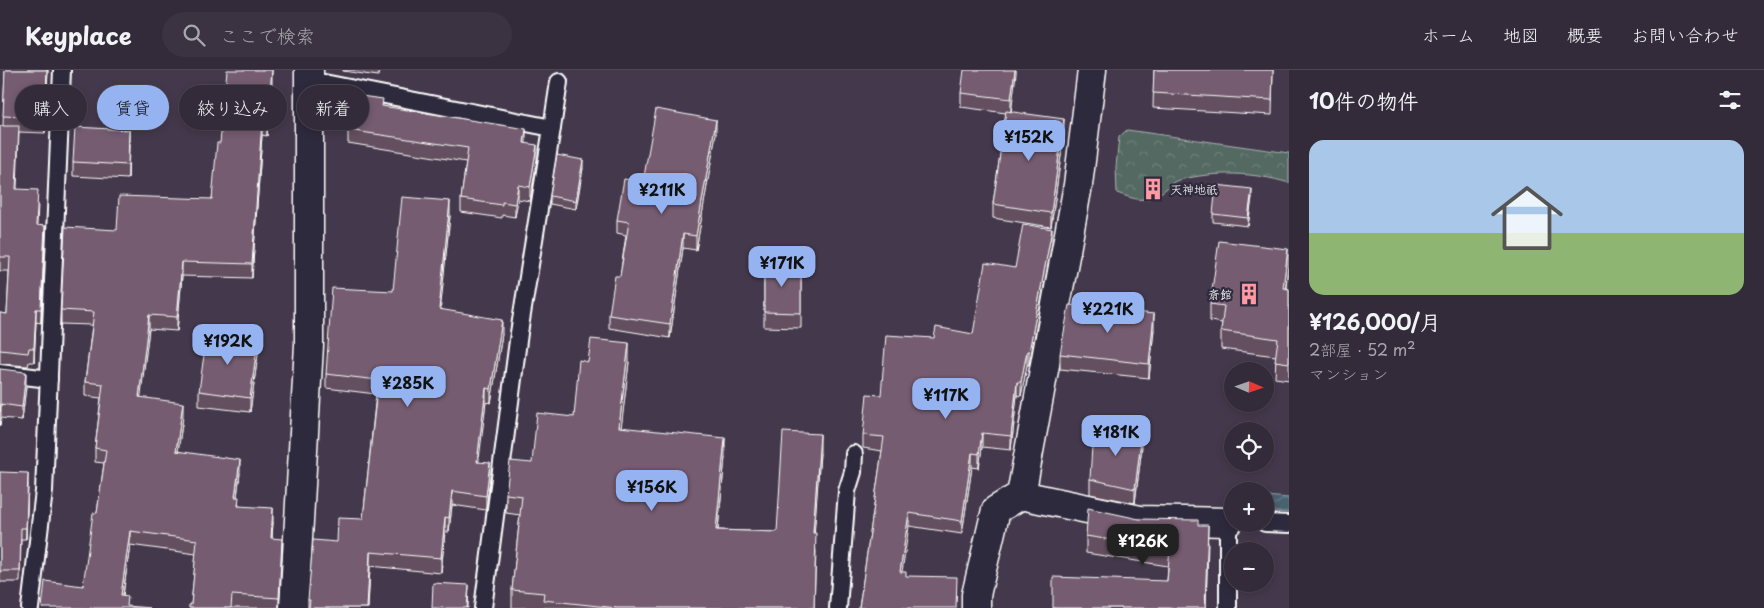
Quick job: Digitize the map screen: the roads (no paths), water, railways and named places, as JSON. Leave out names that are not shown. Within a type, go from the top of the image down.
[{"type":"street","points":[[1021,495],[1078,185],[1092,70]]},
{"type":"street","points":[[294,608],[309,345],[309,75]]},
{"type":"street","points":[[976,608],[976,595],[996,510],[1021,495],[1140,520],[1224,522]]},
{"type":"lane","points":[[30,608],[44,491],[62,70]]},
{"type":"lane","points":[[309,75],[552,128]]},
{"type":"lane","points":[[483,608],[519,332],[559,82]]},
{"type":"lane","points":[[0,373],[49,379]]},
{"type":"lane","points":[[838,608],[847,491],[853,472],[854,454]]},
{"type":"lane","points":[[1274,523],[1289,524]]},
{"type":"lane","points":[[1228,608],[1230,532]]},
{"type":"water","points":[[1274,497],[1289,498],[1289,513],[1274,512]]},
{"type":"place","name":"天神地祇","points":[[1153,189]]},
{"type":"place","name":"斎館","points":[[1249,294]]}]
